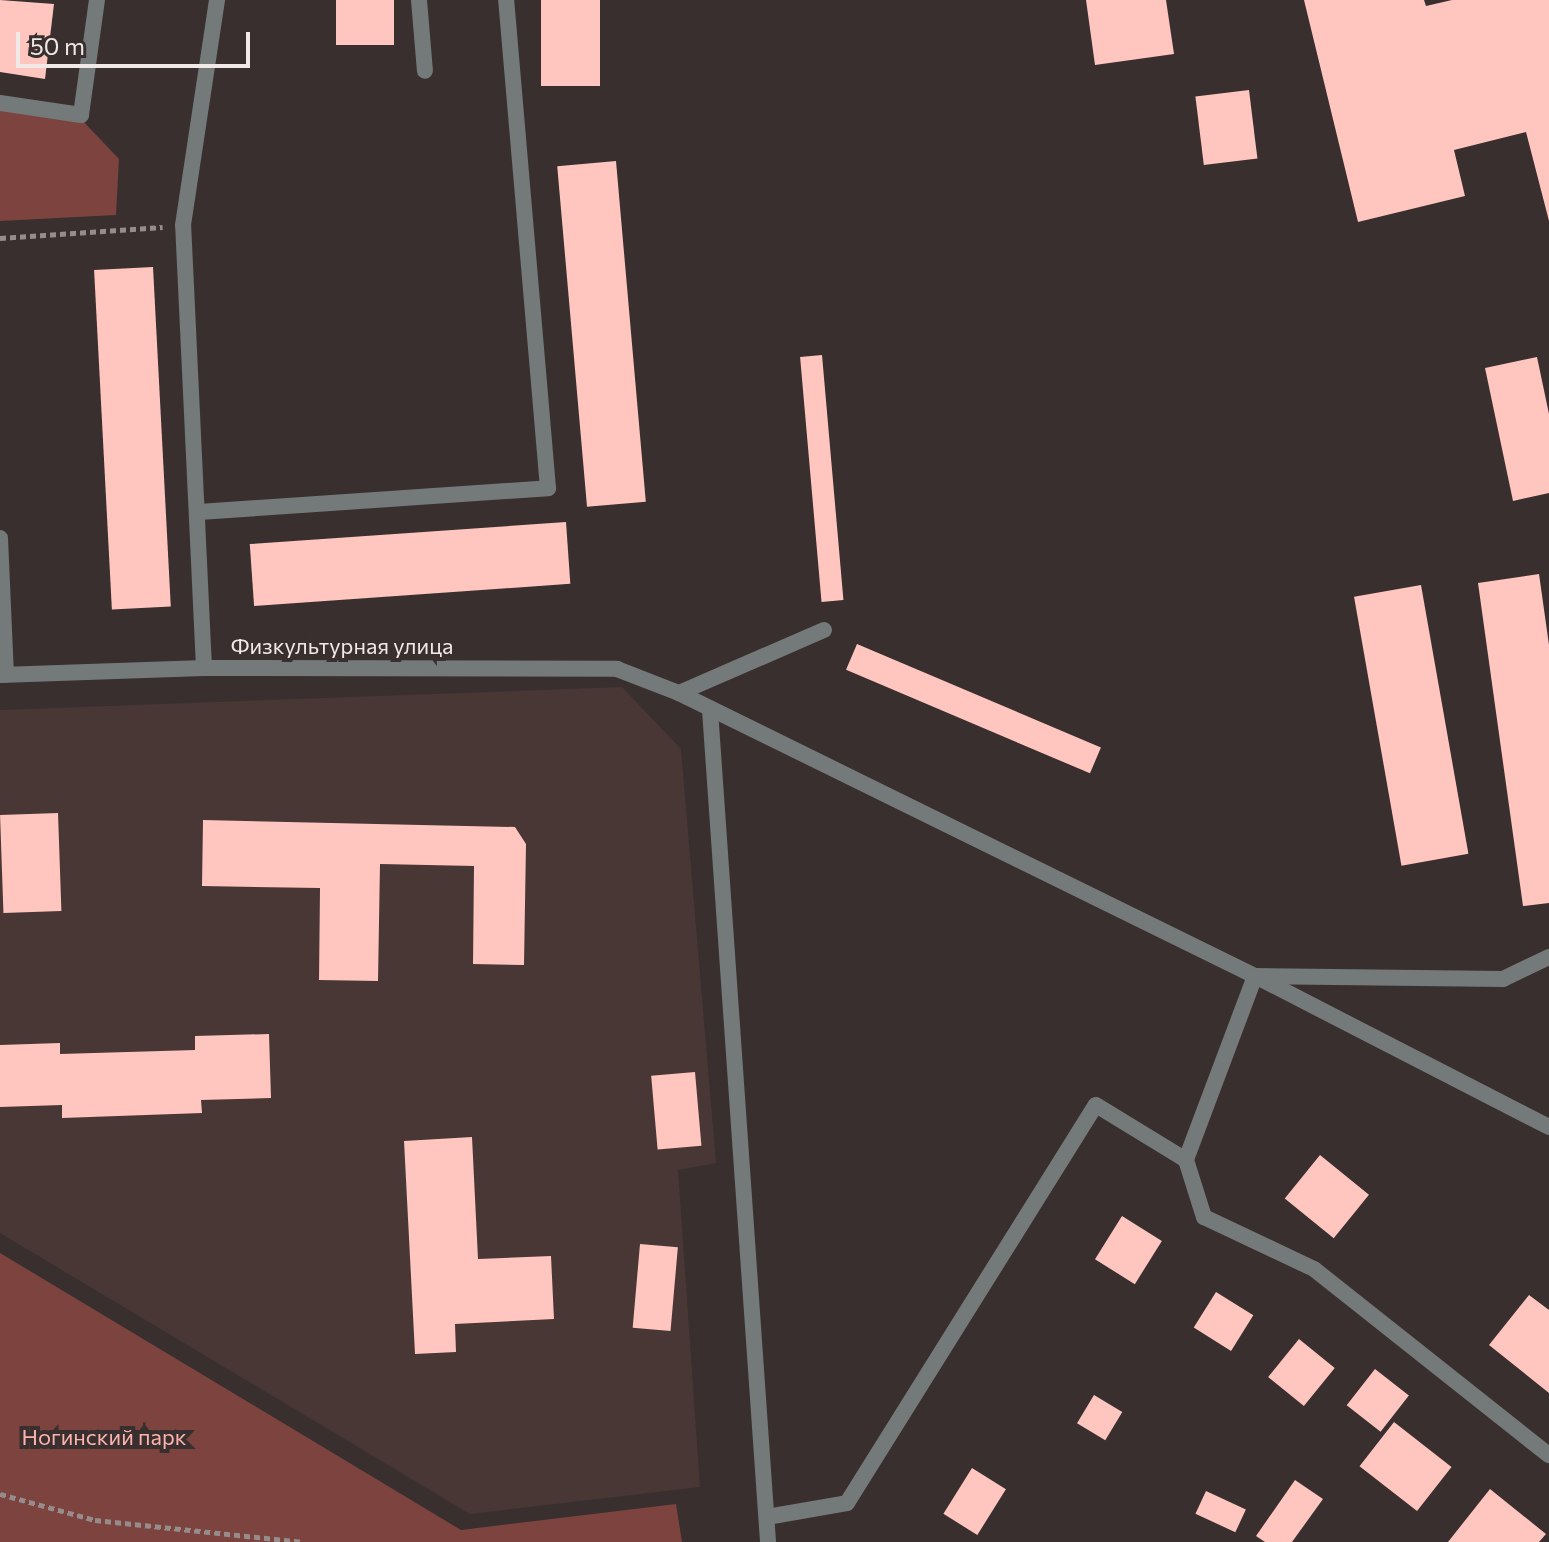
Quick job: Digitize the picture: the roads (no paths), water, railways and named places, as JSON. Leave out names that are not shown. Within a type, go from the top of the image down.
[{"type":"street","points":[[0,103],[81,115],[97,0]]},
{"type":"street","points":[[204,668],[183,225],[217,0]]},
{"type":"street","points":[[419,0],[425,71]]},
{"type":"street","points":[[199,512],[548,488],[506,0]]},
{"type":"street","points":[[0,538],[3,675]]},
{"type":"street","points":[[679,693],[824,630]]},
{"type":"street","name":"Физкультурная улица","points":[[3,675],[204,668],[617,669],[679,693],[1255,976],[1549,1127]]},
{"type":"street","points":[[710,710],[768,1542]]},
{"type":"street","points":[[1549,957],[1503,979],[1255,976],[1186,1160],[1204,1217],[1314,1269],[1549,1455]]},
{"type":"street","points":[[767,1517],[847,1503],[1096,1105],[1186,1160]]},
{"type":"park label","name":"Ногинский парк","points":[[104,1437]]}]
